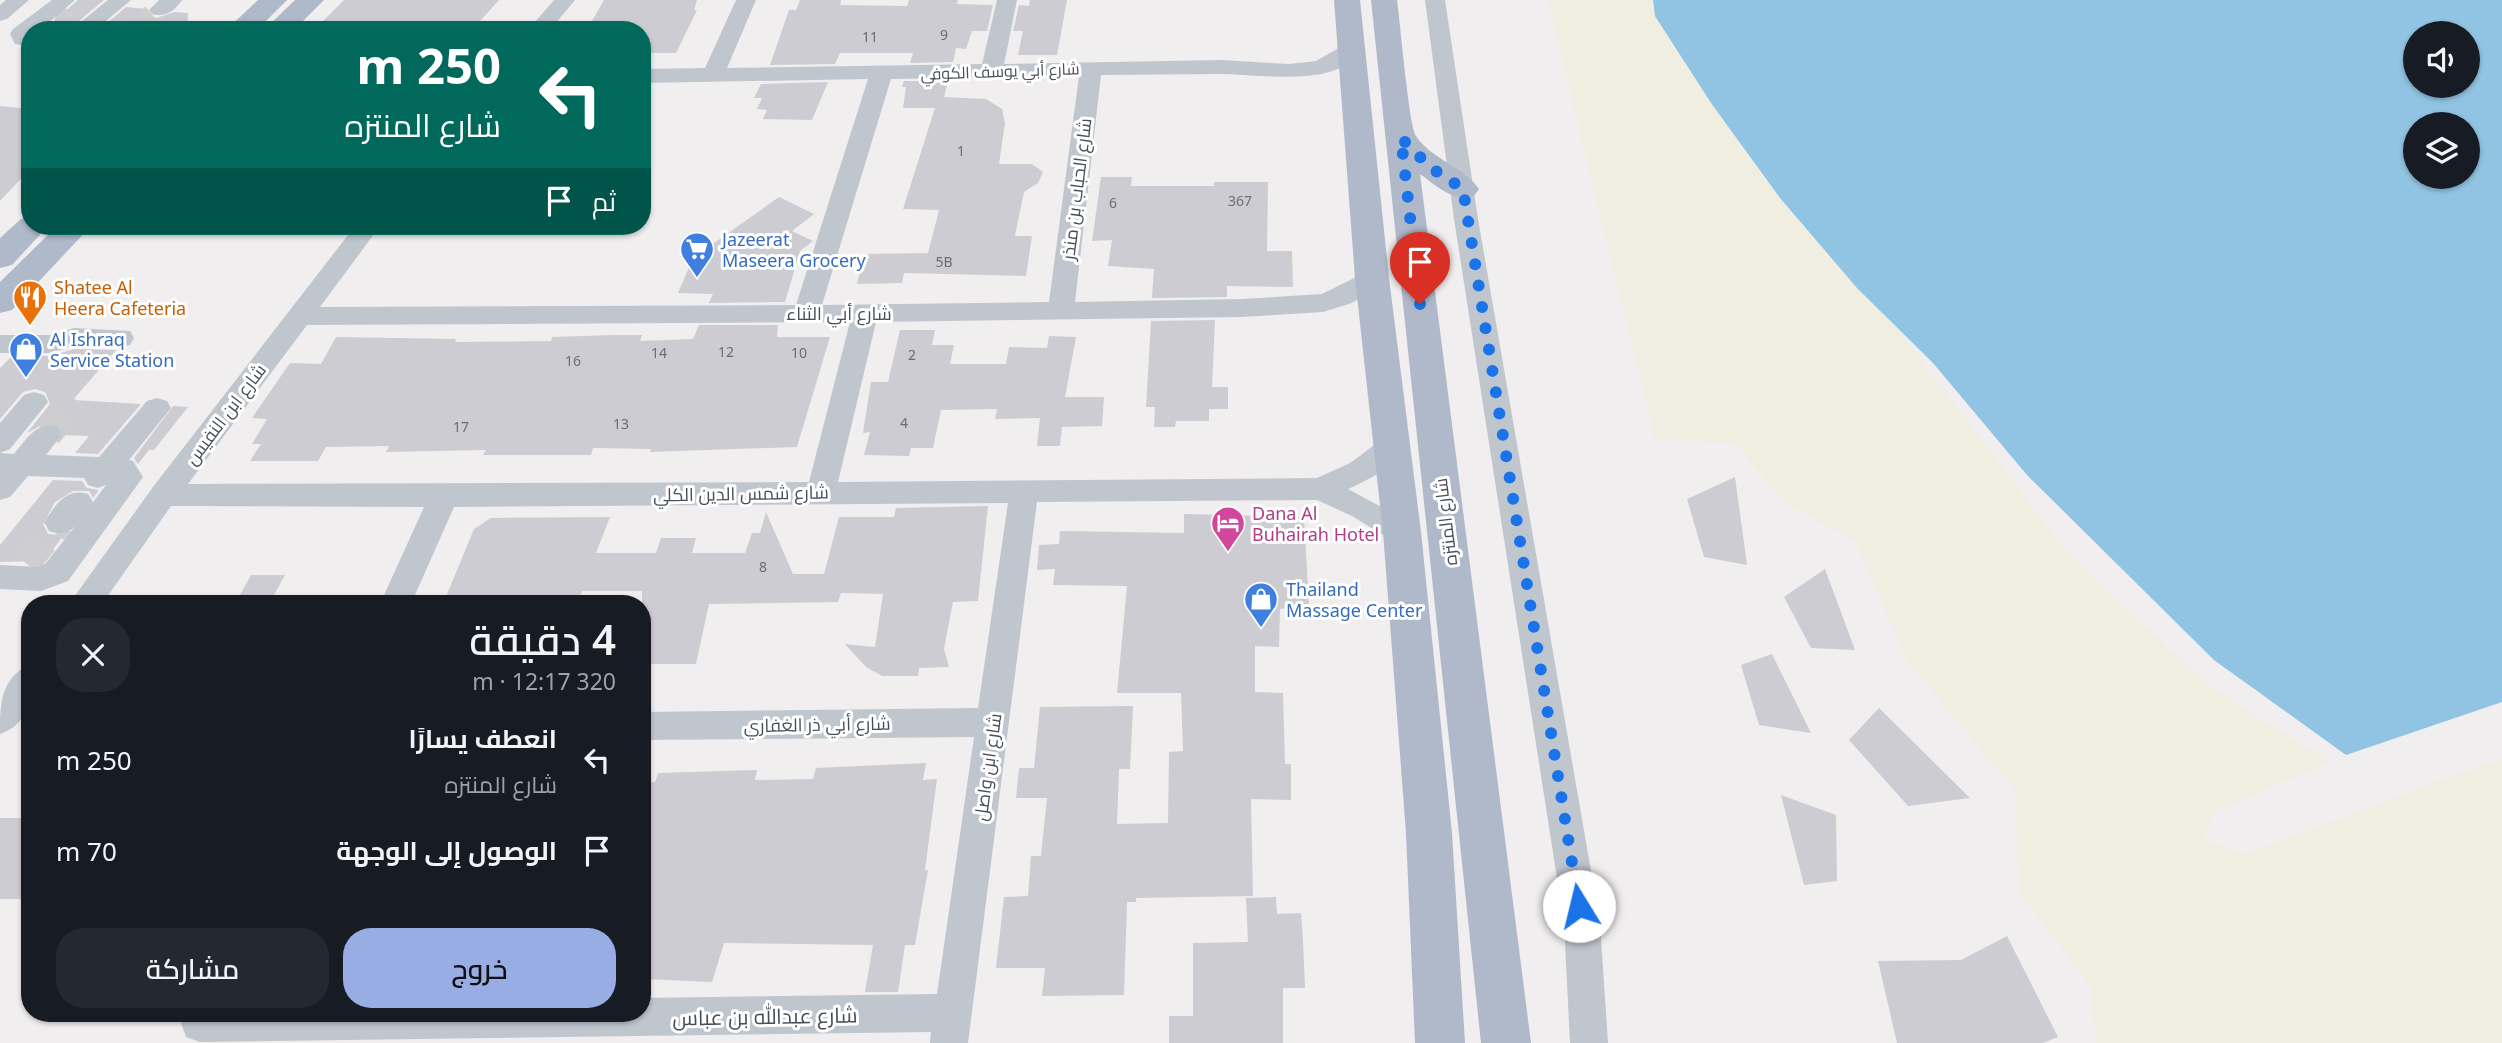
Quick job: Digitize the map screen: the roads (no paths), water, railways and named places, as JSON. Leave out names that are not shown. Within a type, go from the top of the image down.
[{"type":"main road","points":[[250,21],[274,0]]},
{"type":"main road","points":[[288,21],[311,0]]},
{"type":"main road","points":[[1348,0],[1372,278],[1402,532],[1429,833],[1440,1043]]},
{"type":"main road","name":"شارع المنتزه","points":[[1384,0],[1506,1043]]},
{"type":"main road","points":[[1401,138],[1430,167],[1463,189]]},
{"type":"main road","points":[[0,257],[23,235]]},
{"type":"main road","points":[[0,302],[66,235]]},
{"type":"main road","points":[[1429,833],[1448,857],[1462,933],[1468,938],[1483,940],[1493,930]]},
{"type":"street","points":[[0,15],[19,0]]},
{"type":"street","points":[[65,0],[68,21]]},
{"type":"street","points":[[70,21],[121,0]]},
{"type":"street","points":[[546,21],[565,0]]},
{"type":"street","points":[[713,76],[746,0]]},
{"type":"street","points":[[990,71],[1007,0]]},
{"type":"street","points":[[1434,0],[1582,923],[1589,1043]]},
{"type":"street","name":"شارع أبي يوسف الكوفي","points":[[651,76],[1221,66],[1304,71],[1332,65],[1352,50]]},
{"type":"street","name":"شارع الحباب بن منذر","points":[[1061,310],[1091,68]]},
{"type":"street","points":[[806,313],[881,74]]},
{"type":"street","name":"شارع ابن النفيس","points":[[91,595],[163,495],[361,235]]},
{"type":"street","name":"شارع أبي الثناء","points":[[299,316],[865,313],[1303,305],[1343,297],[1372,278]]},
{"type":"street","points":[[821,491],[865,313]]},
{"type":"street","points":[[0,344],[43,344],[74,337],[121,338]]},
{"type":"street","points":[[0,442],[34,401]]},
{"type":"street","points":[[102,473],[157,408]]},
{"type":"street","points":[[0,489],[10,464],[48,434]]},
{"type":"street","name":"شارع شمس الدين الكلي","points":[[163,495],[444,496],[1320,489],[1360,471],[1392,447]]},
{"type":"street","points":[[10,464],[102,473],[123,469],[127,472],[126,484],[63,566],[41,579],[13,572]]},
{"type":"street","name":"شارع شمس الدين الكلي","points":[[1320,489],[1362,508],[1402,532]]},
{"type":"street","name":"شارع ابن واصل","points":[[951,1028],[1024,490]]},
{"type":"street","points":[[398,595],[444,496]]},
{"type":"street","points":[[0,720],[21,691]]},
{"type":"street","name":"شارع أبي ذر الغفاري","points":[[651,726],[993,722]]},
{"type":"street","name":"شارع عبدالله بن عباس","points":[[198,1026],[951,1028]]},
{"type":"water","points":[[1653,0],[2502,0],[2502,702],[2346,755],[2214,660],[2027,475],[1933,363],[1857,288],[1780,198],[1711,103],[1655,16]]},
{"type":"tunnel","points":[[146,21],[159,10]]},
{"type":"tunnel","points":[[55,19],[73,21]]},
{"type":"tunnel","points":[[48,434],[77,401]]},
{"type":"tunnel","points":[[26,563],[60,523]]},
{"type":"place","name":"Jazeerat Maseera Grocery","points":[[697,279]]},
{"type":"place","name":"Shatee Al Heera Cafeteria","points":[[30,327]]},
{"type":"place","name":"Al Ishraq Service Station","points":[[26,379]]},
{"type":"place","name":"Dana Al Buhairah Hotel","points":[[1228,553]]},
{"type":"place","name":"Thailand Massage Center","points":[[1261,629]]}]
